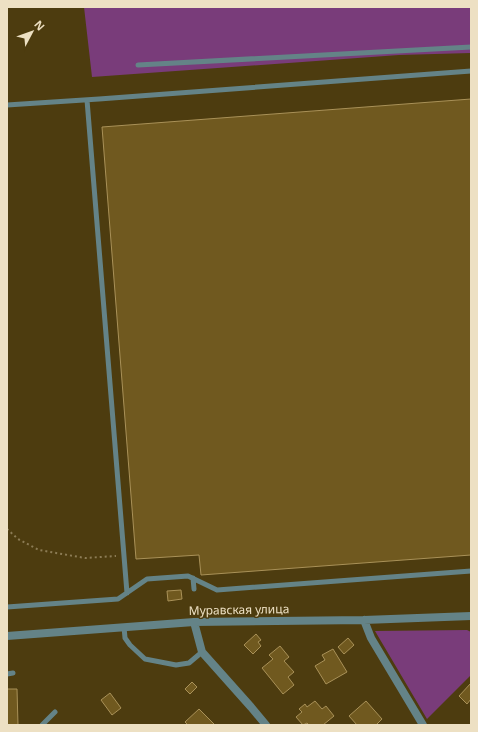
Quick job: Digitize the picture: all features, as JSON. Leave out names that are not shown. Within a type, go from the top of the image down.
[{"type":"street","name":"Муравская улица","points":[[7,636],[194,622],[364,620],[471,616]]},
{"type":"street","points":[[364,620],[371,638],[423,725]]},
{"type":"street","points":[[194,622],[202,652],[266,725]]},
{"type":"lane","points":[[138,65],[471,48]]},
{"type":"lane","points":[[7,105],[471,71]]},
{"type":"lane","points":[[87,100],[127,593]]},
{"type":"lane","points":[[7,607],[118,599],[147,579],[188,576],[217,590],[471,571]]},
{"type":"lane","points":[[193,578],[194,589]]},
{"type":"lane","points":[[124,627],[125,638],[130,645],[145,659],[176,665],[189,663],[202,652]]},
{"type":"lane","points":[[7,674],[13,674]]},
{"type":"lane","points":[[42,725],[55,712]]},
{"type":"path","points":[[7,529],[18,539],[39,550],[85,558],[124,556]]},
{"type":"shaded area","points":[[84,7],[471,7],[471,53],[399,55],[92,77]]},
{"type":"shaded area","points":[[467,630],[471,632],[471,675],[427,719],[375,631]]},
{"type":"building","points":[[471,99],[471,555],[201,575],[199,555],[136,559],[102,127]]},
{"type":"building","points":[[181,590],[182,599],[168,601],[167,591]]},
{"type":"building","points":[[256,634],[261,640],[258,642],[261,646],[253,654],[244,645]]},
{"type":"building","points":[[348,638],[354,645],[344,654],[338,647]]},
{"type":"building","points":[[280,646],[289,657],[284,661],[294,672],[288,677],[294,685],[283,694],[262,668],[273,659],[269,655]]},
{"type":"building","points":[[333,649],[347,672],[326,684],[315,666],[325,660],[322,655]]},
{"type":"building","points":[[192,682],[197,687],[190,694],[185,689]]},
{"type":"building","points":[[471,683],[471,699],[467,704],[459,696]]},
{"type":"building","points":[[7,689],[17,689],[18,725],[7,725]]},
{"type":"building","points":[[110,693],[121,708],[112,715],[101,700]]},
{"type":"building","points":[[315,701],[322,709],[326,706],[334,716],[323,725],[309,725],[307,723],[303,725],[296,717],[302,712],[299,709],[305,704],[307,707]]},
{"type":"building","points":[[366,701],[382,719],[376,725],[357,725],[349,716]]},
{"type":"building","points":[[199,709],[214,724],[188,725],[185,722]]}]
